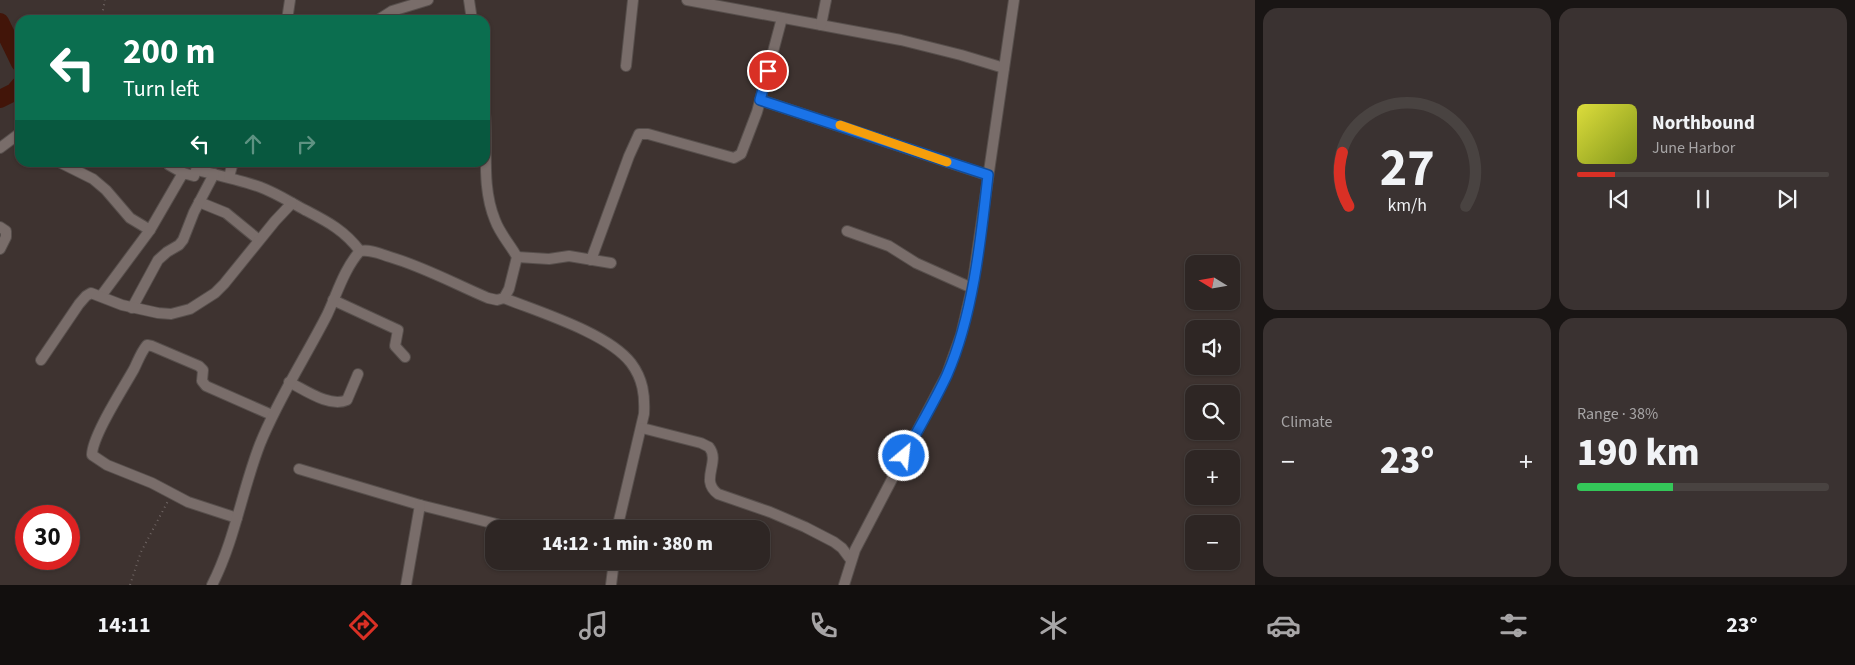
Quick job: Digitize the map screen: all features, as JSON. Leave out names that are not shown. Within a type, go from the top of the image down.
[{"type":"street","points":[[288,15],[290,0]]},
{"type":"street","points":[[386,15],[392,11],[428,0]]},
{"type":"street","points":[[469,0],[471,15]]},
{"type":"street","points":[[626,66],[633,0]]},
{"type":"street","points":[[687,0],[901,40],[960,54],[1004,68]]},
{"type":"street","points":[[821,25],[826,0]]},
{"type":"street","points":[[844,585],[851,560],[947,374],[961,335],[972,288],[1014,0]]},
{"type":"street","points":[[591,260],[629,156],[639,134],[648,134],[730,157],[738,157],[746,142],[760,100],[782,18]]},
{"type":"street","points":[[760,100],[988,175]]},
{"type":"street","points":[[0,148],[15,137]]},
{"type":"street","points":[[69,167],[93,179],[106,190],[130,218],[150,230]]},
{"type":"street","points":[[172,167],[194,176],[198,167]]},
{"type":"street","points":[[200,167],[214,174],[229,177],[268,191],[333,224],[348,236],[360,251]]},
{"type":"street","points":[[229,177],[232,167]]},
{"type":"street","points":[[212,585],[223,561],[256,457],[272,415],[350,264],[360,251],[375,252],[419,266],[488,298],[497,300],[506,294],[517,257],[499,230],[486,186],[486,167]]},
{"type":"street","points":[[101,296],[150,230],[183,173]]},
{"type":"street","points":[[132,308],[158,260],[183,240],[199,202],[214,174]]},
{"type":"street","points":[[199,202],[226,214],[259,240]]},
{"type":"street","points":[[41,360],[86,296],[91,293],[132,308],[171,314],[181,313],[190,309],[215,293],[224,284],[292,203]]},
{"type":"street","points":[[0,227],[4,229],[6,234],[0,249]]},
{"type":"street","points":[[847,231],[888,246],[916,263],[972,288]]},
{"type":"street","points":[[517,257],[553,259],[569,256],[611,263]]},
{"type":"street","points":[[506,294],[591,333],[621,353],[631,363],[641,382],[645,396],[642,428],[619,520]]},
{"type":"street","points":[[333,300],[396,329],[398,332],[395,346],[405,358]]},
{"type":"street","points":[[238,518],[188,502],[107,465],[92,455],[92,450],[98,434],[142,350],[147,345],[199,366],[203,370],[202,381],[206,386],[272,415]]},
{"type":"street","points":[[290,382],[328,400],[341,403],[347,400],[358,374]]},
{"type":"street","points":[[642,428],[710,447],[713,456],[709,481],[714,491],[805,526],[834,542],[842,548],[851,560]]},
{"type":"street","points":[[299,469],[420,505],[485,521]]},
{"type":"street","points":[[406,585],[420,505]]},
{"type":"street","points":[[611,585],[613,570]]},
{"type":"path","points":[[103,15],[105,0]]},
{"type":"path","points":[[130,585],[142,552],[171,493]]},
{"type":"waterway","points":[[0,22],[15,53]]},
{"type":"waterway","points":[[0,99],[15,91]]},
{"type":"slow traffic","points":[[840,125],[947,162]]},
{"type":"route","points":[[768,71],[760,100],[988,175],[972,288],[961,335],[947,374],[904,456]]}]
